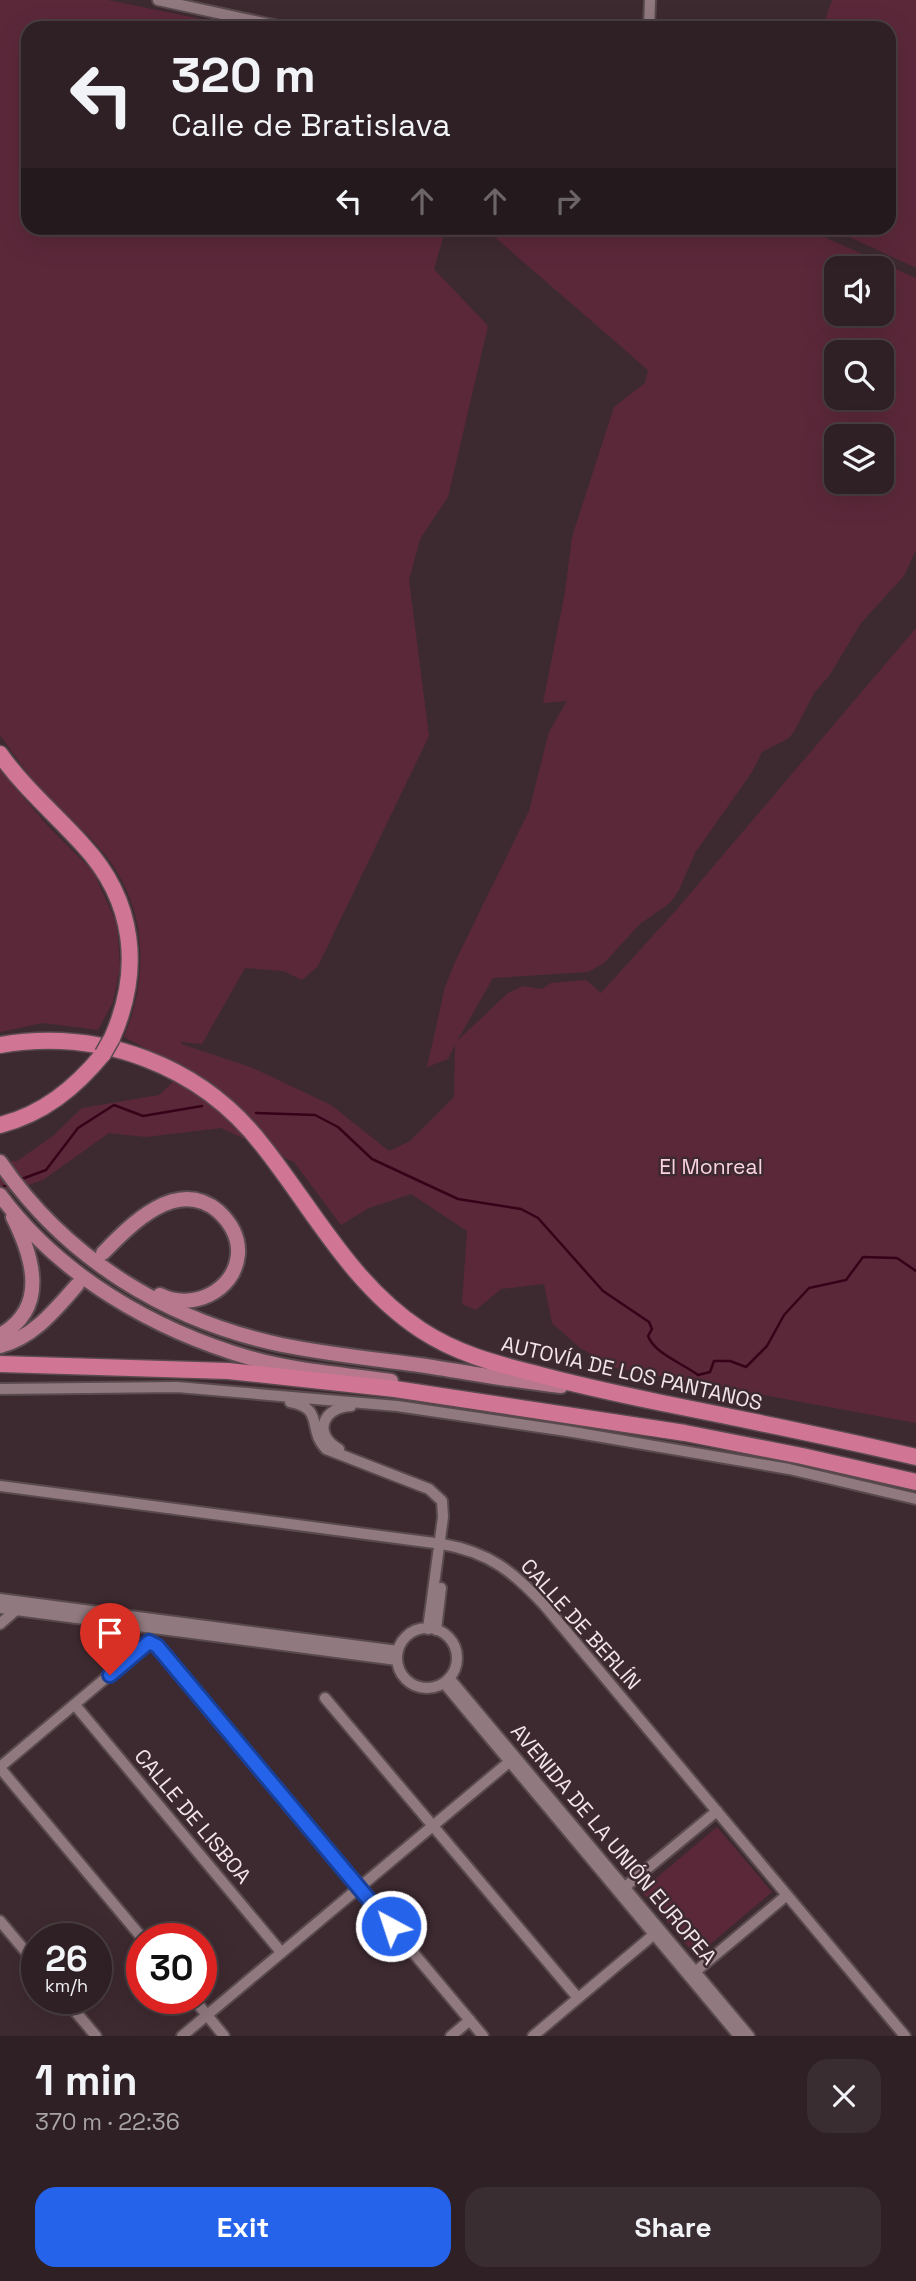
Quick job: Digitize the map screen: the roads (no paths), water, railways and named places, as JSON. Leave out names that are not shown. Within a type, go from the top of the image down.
[{"type":"highway","points":[[0,754],[30,791],[85,847],[105,872],[123,911],[129,934],[131,960],[125,1006],[103,1054],[75,1085],[56,1100],[17,1121],[0,1125]]},
{"type":"highway","name":"AUTOVÍA DE LOS PANTANOS","points":[[0,1045],[47,1040],[95,1044],[128,1052],[189,1079],[233,1114],[262,1143],[340,1252],[372,1290],[421,1330],[455,1349],[479,1359],[587,1388],[916,1457]]},
{"type":"highway","points":[[0,1364],[254,1373],[396,1389],[605,1420],[802,1456],[916,1482]]},
{"type":"main road","points":[[0,1162],[25,1195],[69,1241],[117,1278],[176,1311],[223,1329],[281,1345],[536,1384],[587,1388]]},
{"type":"main road","points":[[0,1335],[16,1324],[24,1314],[33,1287],[33,1268],[27,1246],[3,1199]]},
{"type":"main road","points":[[3,1199],[46,1244],[90,1282],[138,1312],[171,1329],[208,1343],[251,1358],[279,1364],[542,1405],[605,1420]]},
{"type":"main road","points":[[103,1253],[135,1222],[158,1206],[175,1201],[194,1200],[214,1208],[228,1220],[238,1254],[233,1270],[223,1285],[208,1296],[189,1301],[171,1300],[137,1283],[117,1278]]},
{"type":"main road","points":[[0,1346],[25,1336],[42,1324],[77,1285]]},
{"type":"street","points":[[158,0],[255,21]]},
{"type":"street","points":[[649,21],[650,0]]},
{"type":"street","points":[[0,1388],[177,1387],[397,1406],[567,1431],[789,1469],[916,1499]]},
{"type":"street","points":[[225,1391],[305,1406],[311,1411],[318,1441],[326,1450],[434,1492],[443,1505],[443,1544]]},
{"type":"street","points":[[397,1406],[354,1405],[335,1409],[326,1419],[323,1432],[337,1448],[430,1482],[442,1489],[450,1505],[432,1629]]},
{"type":"street","name":"CALLE DE BERLÍN","points":[[0,1486],[467,1548],[511,1572],[529,1589],[905,2036]]},
{"type":"street","points":[[0,1599],[397,1655]]},
{"type":"street","points":[[0,1608],[143,1628],[397,1655]]},
{"type":"street","points":[[0,1624],[16,1610]]},
{"type":"street","points":[[143,1628],[149,1643],[484,2036]]},
{"type":"street","points":[[432,1629],[449,1638],[454,1646],[456,1666],[446,1680],[436,1687],[416,1686],[401,1674],[397,1655],[405,1638],[412,1632],[432,1629]]},
{"type":"street","points":[[130,1923],[0,1768],[149,1643],[160,1630]]},
{"type":"street","name":"AVENIDA DE LA UNIÓN EUROPEA","points":[[446,1680],[657,1932],[739,2036]]},
{"type":"street","points":[[325,1698],[578,1998]]},
{"type":"street","name":"CALLE DE LISBOA","points":[[75,1705],[281,1952]]},
{"type":"street","points":[[182,2036],[512,1759]]},
{"type":"street","name":"AVENIDA DE LA UNIÓN EUROPEA","points":[[512,1759],[625,1887],[657,1932],[749,2036]]},
{"type":"street","points":[[625,1887],[717,1811]]},
{"type":"street","points":[[695,1972],[787,1895]]},
{"type":"street","points":[[0,1922],[21,1946]]},
{"type":"street","points":[[533,2036],[657,1932]]},
{"type":"street","points":[[77,2014],[96,2036]]},
{"type":"street","points":[[207,2015],[224,2036]]},
{"type":"street","points":[[451,2036],[470,2020]]},
{"type":"waterway","points":[[19,1180],[46,1170],[78,1128],[114,1105],[143,1116],[202,1106]]},
{"type":"waterway","points":[[256,1113],[315,1115],[338,1127],[372,1159],[458,1199],[521,1209],[538,1218],[603,1291],[649,1322],[652,1329],[648,1336],[657,1348],[698,1375],[710,1372],[714,1361],[730,1361],[746,1367],[767,1346],[784,1315],[809,1288],[846,1280],[863,1257],[897,1258],[916,1271]]},
{"type":"waterway","points":[[0,1188],[10,1184]]},
{"type":"park label","name":"El Monreal","points":[[711,1166]]}]
